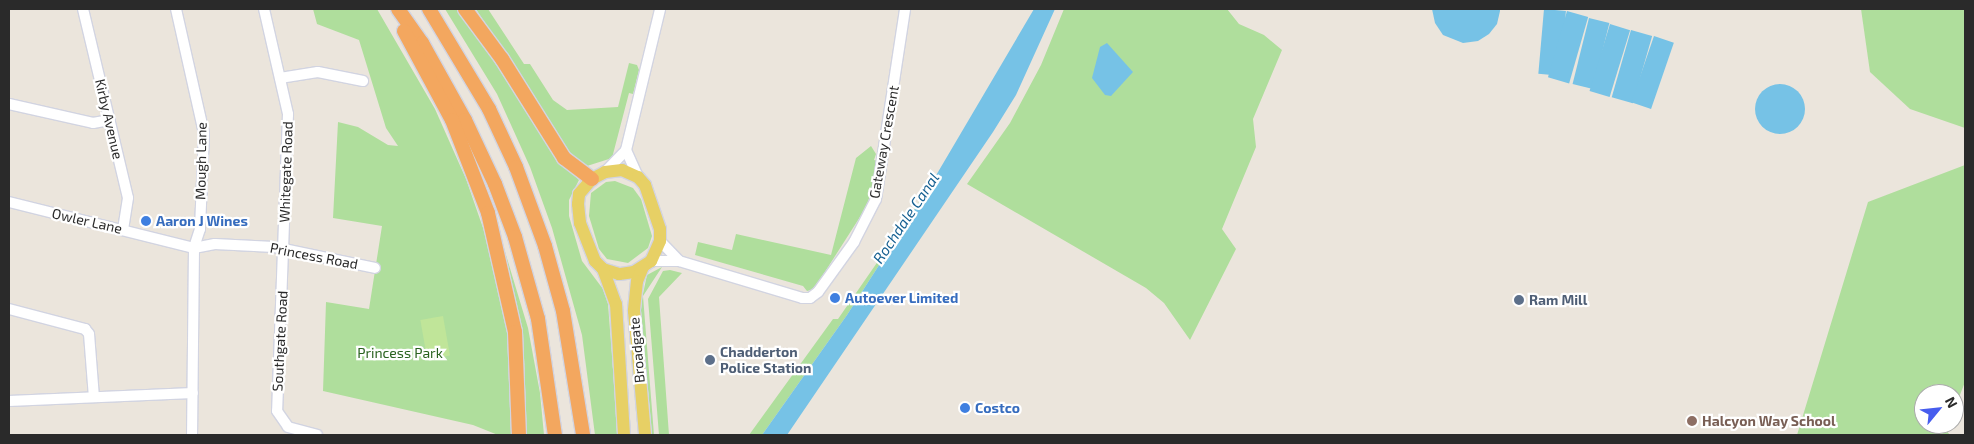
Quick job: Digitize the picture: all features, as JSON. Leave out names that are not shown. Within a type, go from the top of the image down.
[{"type":"highway","points":[[391,9],[452,120],[488,213],[515,332],[519,435]]},
{"type":"highway","points":[[398,9],[422,42],[465,120],[495,184],[516,237],[538,319],[556,435]]},
{"type":"highway","points":[[429,9],[489,109],[516,167],[546,246],[562,312],[583,435]]},
{"type":"highway","points":[[465,9],[502,59],[564,158],[592,179]]},
{"type":"main road","points":[[592,179],[605,172],[622,170],[638,177],[650,196],[660,241]]},
{"type":"main road","name":"Broadgate","points":[[592,179],[580,194],[580,223],[589,250],[603,269],[616,304],[624,435]]},
{"type":"main road","name":"Broadgate","points":[[645,435],[634,311],[635,288],[660,241]]},
{"type":"main road","points":[[603,269],[625,274],[647,264]]},
{"type":"street","name":"Kirby Avenue","points":[[83,9],[128,198],[123,230]]},
{"type":"street","name":"Mough Lane","points":[[176,9],[204,133],[200,229],[194,248],[192,435]]},
{"type":"street","name":"Whitegate Road","points":[[264,9],[288,114],[284,248]]},
{"type":"street","points":[[605,172],[626,150],[660,9]]},
{"type":"street","name":"Gateway Crescent","points":[[647,264],[679,261],[802,298],[810,298],[818,292],[854,242],[876,199],[906,9]]},
{"type":"street","points":[[280,78],[318,72],[363,81]]},
{"type":"street","points":[[9,104],[93,123],[110,120]]},
{"type":"street","points":[[626,150],[638,177]]},
{"type":"street","name":"Owler Lane","points":[[9,202],[194,248]]},
{"type":"street","name":"Gateway Crescent","points":[[660,241],[679,261]]},
{"type":"street","name":"Princess Road","points":[[194,248],[216,244],[284,248],[375,268]]},
{"type":"street","name":"Southgate Road","points":[[284,248],[277,411],[291,428],[317,435]]},
{"type":"street","points":[[9,309],[85,329],[89,334],[94,397]]},
{"type":"street","points":[[9,401],[193,394]]},
{"type":"green space","name":"Princess Park","points":[[313,9],[377,9],[435,109],[466,179],[490,248],[504,310],[512,365],[511,435],[498,435],[473,425],[323,391],[326,302],[369,309],[382,226],[333,218],[338,122],[358,127],[388,145],[398,146],[386,128],[359,40],[317,24]]},
{"type":"green space","points":[[445,9],[457,9],[523,101],[560,162],[579,180],[569,200],[569,216],[582,261],[603,289],[608,304],[618,435],[595,435],[582,335],[552,228],[530,167],[497,94]]},
{"type":"green space","points":[[476,9],[488,9],[524,64],[530,64],[553,100],[567,110],[618,107],[629,63],[637,65],[639,70],[633,94],[629,93],[612,158],[587,166],[568,152]]},
{"type":"green space","points":[[1064,9],[1227,9],[1239,24],[1264,35],[1282,50],[1253,119],[1256,147],[1222,229],[1236,249],[1190,340],[1164,303],[1146,288],[967,184],[1010,123],[1041,65]]},
{"type":"green space","points":[[1861,9],[1965,9],[1965,128],[1910,109],[1870,72]]},
{"type":"green space","points":[[871,146],[876,154],[874,160],[879,161],[867,206],[814,289],[807,291],[803,286],[695,255],[698,242],[732,250],[736,234],[831,255],[856,158]]},
{"type":"green space","points":[[1965,165],[1965,382],[1964,385],[1914,384],[1914,434],[1950,435],[1797,435],[1868,202]]},
{"type":"green space","points":[[615,181],[633,188],[641,199],[652,236],[648,248],[628,263],[607,259],[599,249],[589,216],[591,193],[606,182]]},
{"type":"green space","points":[[928,189],[847,315],[762,435],[749,435],[833,319],[838,319]]},
{"type":"green space","points":[[493,212],[528,328],[540,393],[544,435],[525,435],[524,354]]},
{"type":"green space","points":[[662,267],[643,296],[654,435],[651,435],[640,308],[647,275]]},
{"type":"green space","points":[[670,270],[682,273],[659,297],[669,435],[659,435],[648,299],[663,271]]},
{"type":"green space","points":[[443,316],[450,355],[427,359],[420,320]]},
{"type":"water","points":[[1034,9],[1055,9],[1016,95],[993,132],[787,435],[762,435],[847,315],[928,189]]},
{"type":"water","points":[[1432,9],[1500,9],[1500,11],[1497,24],[1489,34],[1478,41],[1463,43],[1443,35],[1435,23]]},
{"type":"water","points":[[1544,9],[1566,11],[1560,76],[1538,74]]},
{"type":"water","points":[[1567,11],[1588,17],[1569,83],[1548,77]]},
{"type":"water","points":[[1589,18],[1609,23],[1593,89],[1573,84]]},
{"type":"water","points":[[1610,24],[1630,30],[1610,97],[1590,91]]},
{"type":"water","points":[[1631,30],[1652,36],[1633,103],[1612,97]]},
{"type":"water","points":[[1654,36],[1674,43],[1651,109],[1631,102]]},
{"type":"water","points":[[1107,43],[1133,72],[1111,96],[1105,95],[1092,78],[1100,47]]},
{"type":"water","points":[[1775,84],[1785,84],[1798,91],[1805,104],[1805,114],[1798,127],[1785,134],[1775,134],[1766,130],[1759,123],[1755,114],[1755,104],[1759,95],[1766,88]]},
{"type":"place","name":"Aaron J Wines","points":[[146,221]]},
{"type":"place","name":"Autoever Limited","points":[[835,298]]},
{"type":"place","name":"Ram Mill","points":[[1519,300]]},
{"type":"place","name":"Chadderton Police Station","points":[[710,360]]},
{"type":"place","name":"Costco","points":[[965,408]]},
{"type":"place","name":"Halcyon Way School","points":[[1692,421]]},
{"type":"water label","name":"Rochdale Canal","points":[[906,218]]}]
